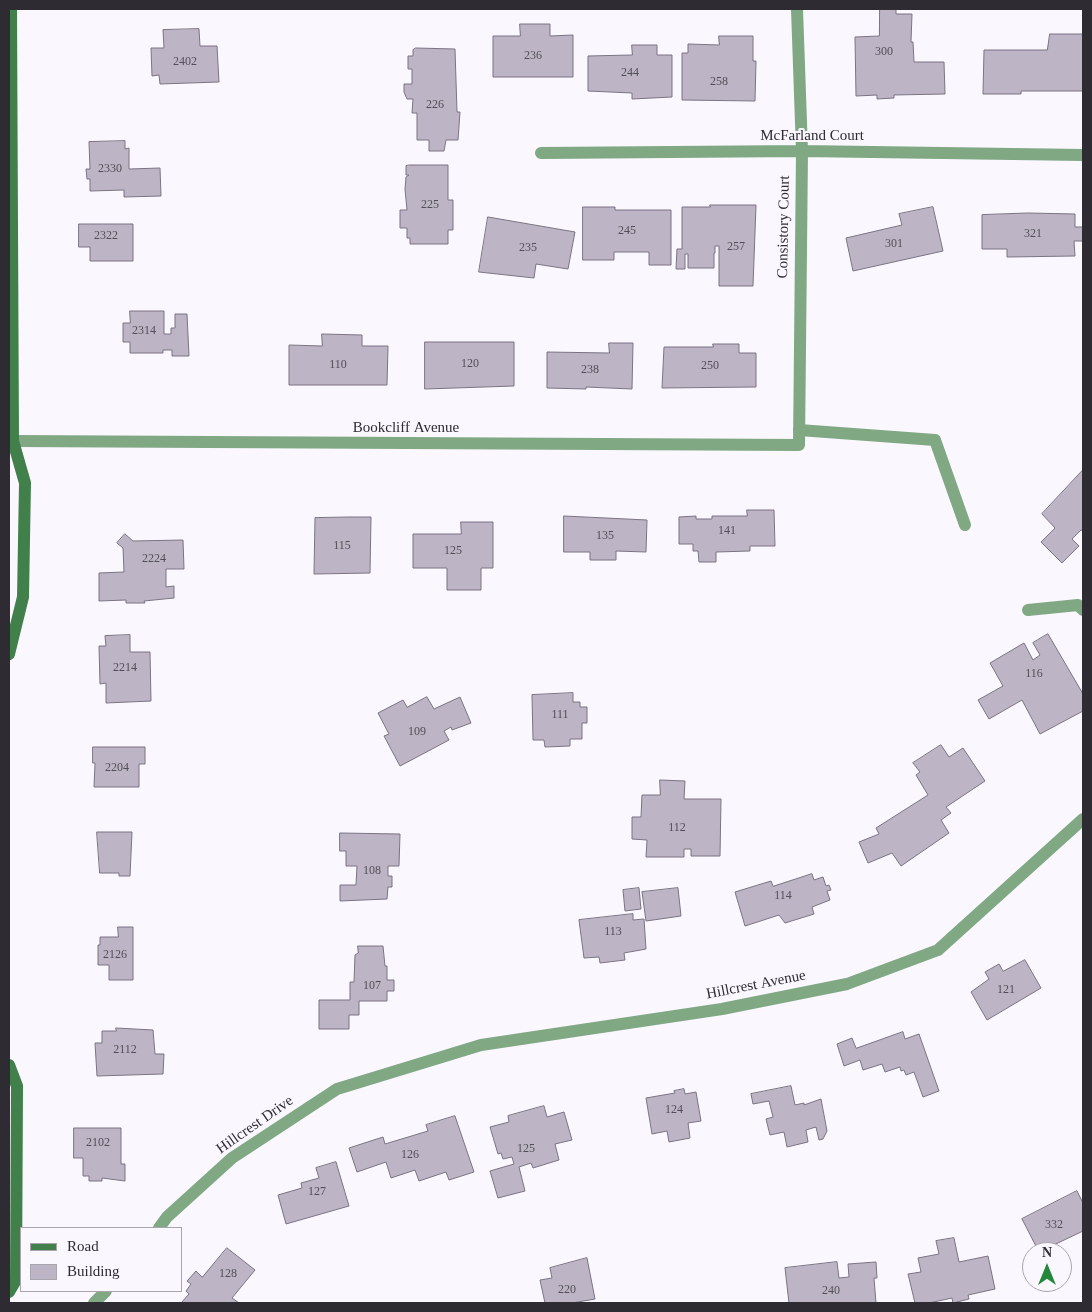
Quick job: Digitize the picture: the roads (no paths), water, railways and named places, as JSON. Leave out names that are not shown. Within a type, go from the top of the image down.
[{"type":"main road","points":[[9,654],[23,597],[25,483],[11,447],[10,9]]},
{"type":"main road","points":[[9,1065],[17,1086],[16,1280],[9,1292]]},
{"type":"street","name":"Consistory Court","points":[[797,9],[802,151],[799,445]]},
{"type":"street","name":"McFarland Court","points":[[541,153],[802,151],[1083,155]]},
{"type":"street","points":[[799,430],[935,440],[966,525]]},
{"type":"street","name":"Bookcliff Avenue","points":[[11,447],[799,445]]},
{"type":"street","points":[[1028,610],[1078,605],[1083,610]]},
{"type":"street","name":"Hillcrest Avenue","points":[[385,1073],[481,1045],[722,1009],[847,984],[938,950],[1083,819]]},
{"type":"street","name":"Hillcrest Drive","points":[[160,1227],[167,1217],[232,1158],[337,1089],[385,1073]]},
{"type":"street","points":[[94,1303],[105,1292]]}]
